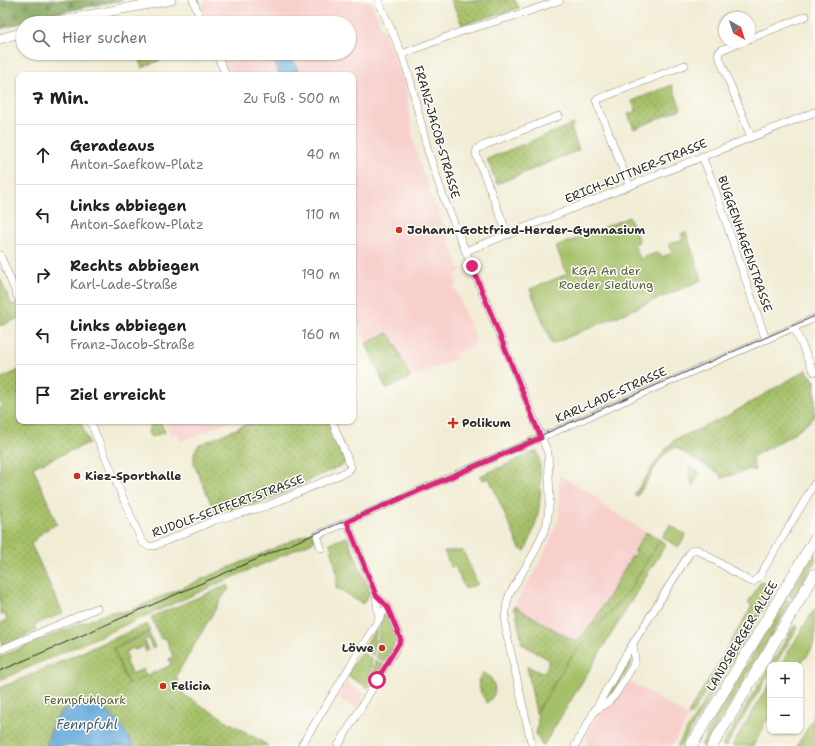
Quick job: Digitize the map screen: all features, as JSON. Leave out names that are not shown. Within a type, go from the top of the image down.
[{"type":"main road","points":[[86,16],[170,0]]},
{"type":"main road","points":[[0,39],[16,34]]},
{"type":"main road","name":"LANDSBERGER ALLEE","points":[[691,746],[815,538]]},
{"type":"main road","points":[[712,746],[815,574]]},
{"type":"street","points":[[193,0],[199,16]]},
{"type":"street","name":"FRANZ-JACOB-STRASSE","points":[[378,0],[402,54],[443,196],[548,453],[550,480],[548,516],[544,531],[534,553],[510,593],[505,618],[506,631],[532,746]]},
{"type":"street","points":[[402,54],[460,32],[524,14],[560,0]]},
{"type":"street","points":[[755,37],[806,16]]},
{"type":"street","points":[[726,48],[721,50],[718,54],[750,137]]},
{"type":"street","points":[[219,60],[225,72]]},
{"type":"street","points":[[629,185],[596,100],[684,64]]},
{"type":"street","name":"ERICH-KUTTNER-STRASSE","points":[[466,251],[815,112]]},
{"type":"street","points":[[508,235],[476,154],[477,150],[485,145],[559,116]]},
{"type":"street","name":"BUGGENHAGENSTRASSE","points":[[702,156],[711,178],[766,340]]},
{"type":"street","points":[[0,255],[16,293]]},
{"type":"street","name":"KARL-LADE-STRASSE","points":[[321,548],[317,535],[815,318]]},
{"type":"street","points":[[794,327],[815,372]]},
{"type":"street","name":"RUDOLF-SEIFFERT-STRASSE","points":[[91,424],[142,542],[148,546],[154,546],[215,520],[267,506],[348,471],[351,467],[333,424]]},
{"type":"street","name":"LANDSBERGER ALLEE","points":[[575,746],[615,673],[691,551],[695,549],[700,551],[747,580],[753,582],[759,577],[815,483]]},
{"type":"street","points":[[347,522],[376,595],[379,618]]},
{"type":"street","points":[[338,746],[401,640],[387,606],[376,595]]},
{"type":"street","points":[[301,746],[387,606]]},
{"type":"street","points":[[0,650],[97,608]]},
{"type":"street","name":"LANDSBERGER ALLEE","points":[[594,711],[611,700],[633,666],[635,658],[633,645]]},
{"type":"shaded area","name":"Johann-Gottfried-Herder-Gymnasium","points":[[206,0],[370,0],[405,83],[414,144],[420,165],[461,272],[454,275],[458,284],[454,287],[476,339],[471,347],[456,353],[458,358],[410,378],[392,337],[390,337],[388,333],[366,343],[356,319],[356,72],[230,72],[224,60],[356,60],[356,16],[205,16],[202,8]]},
{"type":"shaded area","points":[[165,424],[224,424],[181,442],[177,432],[170,435]]},
{"type":"shaded area","points":[[559,475],[601,500],[599,503],[646,532],[634,552],[636,554],[634,557],[632,556],[593,623],[576,642],[514,606],[540,562],[554,531],[558,518]]},
{"type":"shaded area","points":[[627,680],[690,717],[672,746],[586,746],[588,742],[586,734],[599,713],[613,701]]},
{"type":"shaded area","points":[[346,684],[365,693],[357,708],[337,698]]},
{"type":"green space","points":[[0,0],[122,0],[46,16],[16,16],[16,24],[0,29]]},
{"type":"green space","points":[[451,0],[515,0],[519,8],[462,25]]},
{"type":"green space","points":[[139,60],[160,60],[142,68]]},
{"type":"green space","points":[[264,60],[276,60],[275,63]]},
{"type":"green space","points":[[672,85],[681,109],[634,129],[628,114],[636,111],[632,101]]},
{"type":"green space","points":[[573,124],[574,125],[571,128],[579,150],[497,184],[487,159]]},
{"type":"green space","name":"KGA An der Roeder Siedlung","points":[[629,217],[639,242],[634,244],[640,259],[658,252],[662,257],[672,253],[669,244],[683,239],[681,234],[686,232],[702,280],[552,344],[530,289],[567,274],[556,247]]},
{"type":"green space","points":[[0,278],[12,305],[16,304],[16,319],[0,326]]},
{"type":"green space","points":[[388,333],[390,337],[392,337],[410,378],[386,389],[366,343]]},
{"type":"green space","points":[[806,370],[815,381],[815,417],[790,436],[752,457],[755,471],[751,469],[722,478],[721,475],[675,447],[662,457],[637,497],[634,495],[659,457],[674,440],[729,415]]},
{"type":"green space","points":[[16,371],[16,424],[81,424],[89,443],[33,467],[57,524],[44,531],[31,544],[63,613],[34,625],[36,631],[3,645],[0,637],[0,623],[7,620],[5,614],[2,615],[0,611],[0,379]]},
{"type":"green space","points":[[150,424],[161,424],[165,432],[151,437],[148,433]]},
{"type":"green space","points":[[247,424],[329,424],[346,463],[270,499],[230,511],[228,507],[215,512],[194,464],[194,453],[199,445]]},
{"type":"green space","points":[[537,451],[540,464],[540,503],[536,522],[525,551],[520,549],[489,478],[482,480],[480,476]]},
{"type":"green space","points":[[690,467],[700,473],[693,485],[689,476]]},
{"type":"green space","points":[[670,525],[686,535],[678,547],[662,537]]},
{"type":"green space","points":[[312,532],[315,541],[0,680],[0,657],[26,646],[24,642],[38,636],[40,640],[110,612],[126,612]]},
{"type":"green space","points":[[646,532],[660,540],[630,589],[568,661],[536,713],[527,666],[541,673],[547,668],[548,659],[522,644],[516,611],[513,609],[514,606],[576,642],[593,623],[632,556],[634,557],[636,554],[634,552]]},
{"type":"green space","points":[[347,537],[370,592],[363,604],[336,588],[337,573],[330,543]]},
{"type":"green space","points":[[660,540],[666,544],[543,746],[536,735],[538,724],[537,711],[568,661],[630,589]]},
{"type":"green space","points":[[444,551],[463,551],[478,584],[465,589],[455,566],[451,567]]},
{"type":"green space","points":[[815,551],[815,562],[793,599],[788,595]]},
{"type":"green space","points":[[761,581],[769,586],[691,716],[688,714],[752,606],[748,603]]},
{"type":"green space","name":"Fennpfuhlpark","points":[[228,585],[229,589],[223,596],[176,676],[184,695],[269,746],[0,746],[0,688],[147,624],[150,631],[113,648],[128,684],[171,665],[169,659],[173,657],[166,638],[161,639],[151,617]]},
{"type":"green space","points":[[770,592],[773,593],[681,746],[677,746]]},
{"type":"green space","points":[[786,599],[791,602],[705,746],[701,746],[716,716]]},
{"type":"green space","points":[[387,608],[398,637],[384,662],[376,657],[381,619]]},
{"type":"green space","points":[[815,610],[815,642],[806,658],[804,657],[802,662],[782,662]]},
{"type":"green space","points":[[795,625],[798,627],[777,662],[772,662]]},
{"type":"green space","points":[[377,626],[373,655],[363,649]]},
{"type":"green space","points":[[149,633],[155,647],[152,648],[148,638],[144,640],[148,650],[146,652],[144,646],[135,650],[133,648],[125,652],[128,659],[125,661],[132,674],[143,669],[158,696],[58,663],[109,640],[114,649]]},
{"type":"green space","points":[[361,652],[372,659],[368,688],[347,675]]},
{"type":"green space","points":[[629,655],[632,658],[631,664],[611,697],[602,703]]},
{"type":"green space","points":[[375,660],[383,665],[372,683]]},
{"type":"green space","points":[[767,671],[767,678],[726,746],[722,746]]},
{"type":"green space","points":[[483,673],[489,676],[495,687],[493,697],[487,703],[481,693],[478,681]]},
{"type":"green space","points":[[767,687],[767,720],[753,746],[732,746]]},
{"type":"green space","points":[[815,709],[815,746],[797,746],[814,717],[812,714]]},
{"type":"water","points":[[276,60],[293,60],[298,72],[278,72],[275,63]]},
{"type":"water","name":"Fennpfuhl","points":[[80,701],[93,702],[105,709],[122,727],[133,746],[47,746],[50,731],[57,718],[66,708]]},
{"type":"tram line","points":[[0,671],[815,316]]},
{"type":"place","name":"Johann-Gottfried-Herder-Gymnasium","points":[[399,230]]},
{"type":"place","name":"Polikum","points":[[453,423]]},
{"type":"place","name":"Kiez-Sporthalle","points":[[77,476]]},
{"type":"place","name":"Löwe","points":[[382,648]]},
{"type":"place","name":"Felicia","points":[[163,686]]},
{"type":"route","points":[[377,680],[387,666],[401,640],[387,606],[376,595],[347,522],[541,438],[472,266]]}]
